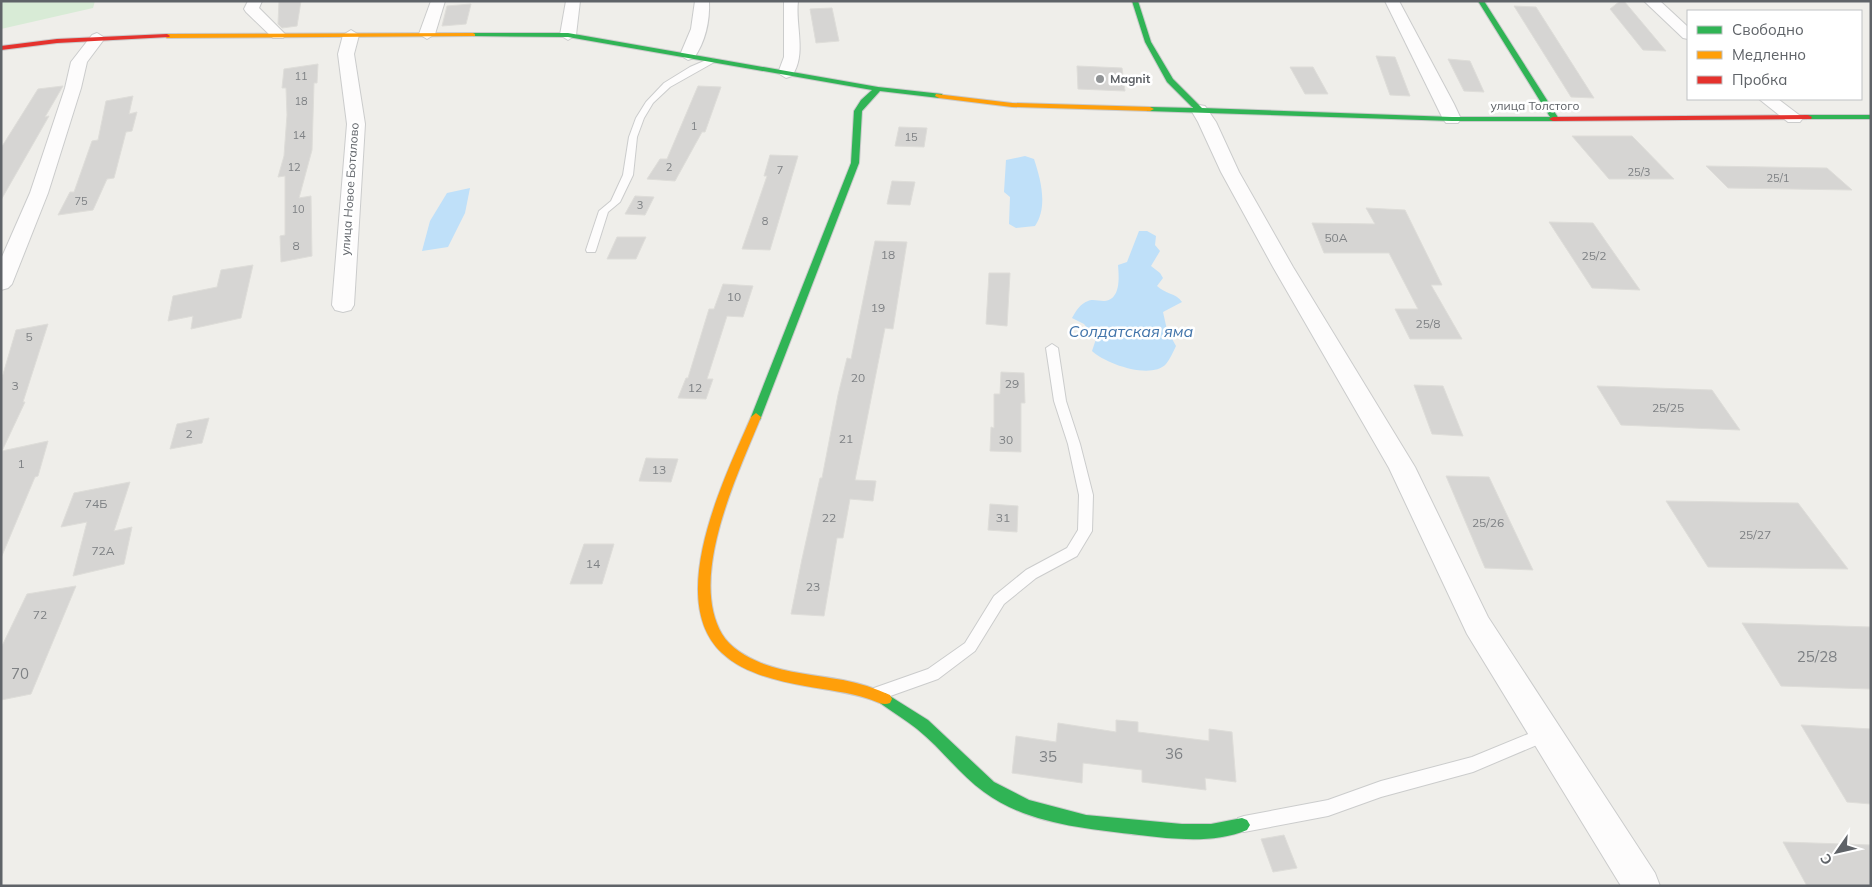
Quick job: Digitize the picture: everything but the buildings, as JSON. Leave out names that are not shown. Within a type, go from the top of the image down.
[{"type":"street","points":[[255,1],[251,9],[278,35]]},
{"type":"street","points":[[427,34],[438,1]]},
{"type":"street","points":[[568,34],[573,1]]},
{"type":"street","points":[[688,55],[697,37],[703,13],[702,1]]},
{"type":"street","points":[[789,66],[788,11],[791,1]]},
{"type":"street","points":[[1135,1],[1148,42],[1170,80],[1199,110],[1207,122],[1230,172],[1283,267],[1402,467],[1477,625],[1642,886]]},
{"type":"street","points":[[1392,1],[1406,33],[1422,57],[1452,119]]},
{"type":"street","points":[[1481,1],[1543,104],[1555,119]]},
{"type":"street","points":[[1651,1],[1687,35]]},
{"type":"street","name":"улица Толстого","points":[[1,48],[278,35],[350,39],[427,34],[568,34],[714,60],[789,66],[878,90],[1012,105],[1452,119],[1871,117]]},
{"type":"street","name":"улица Новое Боталово","points":[[343,305],[356,124],[346,54],[350,39]]},
{"type":"street","points":[[1,284],[39,193],[73,88],[79,62],[91,45]]},
{"type":"street","points":[[878,90],[860,105],[858,114],[858,149],[854,163],[720,505],[710,536],[705,579],[706,602],[716,638],[730,653],[747,663],[778,673],[875,694],[913,714],[989,787],[1040,813],[1071,821],[1201,832],[1242,824]]},
{"type":"street","points":[[1770,101],[1794,118]]},
{"type":"lane","points":[[1,44],[14,46]]},
{"type":"lane","points":[[591,250],[604,212],[615,202],[628,175],[633,137],[640,118],[650,102],[667,85],[693,69],[714,60]]},
{"type":"lane","points":[[875,694],[933,674],[970,647],[999,600],[1031,574],[1072,552],[1085,531],[1086,496],[1074,444],[1060,400],[1052,348]]},
{"type":"lane","points":[[1242,824],[1328,808],[1381,789],[1473,764],[1545,734]]},
{"type":"green space","points":[[1,1],[95,1],[93,8],[1,29]]},
{"type":"water","points":[[1025,156],[1034,159],[1037,167],[1042,193],[1041,210],[1035,226],[1016,228],[1009,224],[1010,197],[1004,192],[1006,160]]},
{"type":"water","points":[[470,188],[465,213],[448,247],[422,251],[430,221],[447,193]]},
{"type":"water","name":"Солдатская яма","points":[[1139,231],[1147,231],[1156,236],[1155,245],[1160,251],[1151,266],[1163,278],[1157,286],[1177,297],[1182,302],[1163,312],[1167,330],[1176,346],[1166,364],[1159,369],[1150,371],[1118,365],[1099,356],[1092,351],[1096,339],[1084,324],[1072,318],[1078,308],[1085,302],[1091,300],[1110,300],[1114,297],[1118,287],[1118,265],[1127,262]]},
{"type":"traffic: fast","points":[[1135,1],[1148,42],[1170,80],[1199,110]]},
{"type":"traffic: fast","points":[[1481,1],[1555,119]]},
{"type":"traffic: fast","points":[[473,35],[568,35],[878,89],[939,96]]},
{"type":"traffic: fast","points":[[756,417],[855,163],[858,111],[864,102],[878,89]]},
{"type":"traffic: fast","points":[[1150,109],[1452,119],[1553,119]]},
{"type":"traffic: fast","points":[[1808,117],[1871,117]]},
{"type":"traffic: fast","points":[[885,699],[923,725],[989,787],[1026,807],[1086,822],[1182,832],[1211,831],[1242,825]]},
{"type":"traffic: slow","points":[[167,36],[473,35]]},
{"type":"traffic: slow","points":[[939,96],[1012,105],[1150,109]]},
{"type":"traffic: slow","points":[[756,417],[724,497],[714,527],[707,558],[704,587],[707,614],[717,638],[734,655],[763,670],[799,679],[857,689],[885,699]]},
{"type":"traffic: jam","points":[[1,48],[57,41],[167,36]]},
{"type":"traffic: jam","points":[[1553,119],[1808,117]]},
{"type":"place","name":"Magnit","points":[[1100,79]]}]
